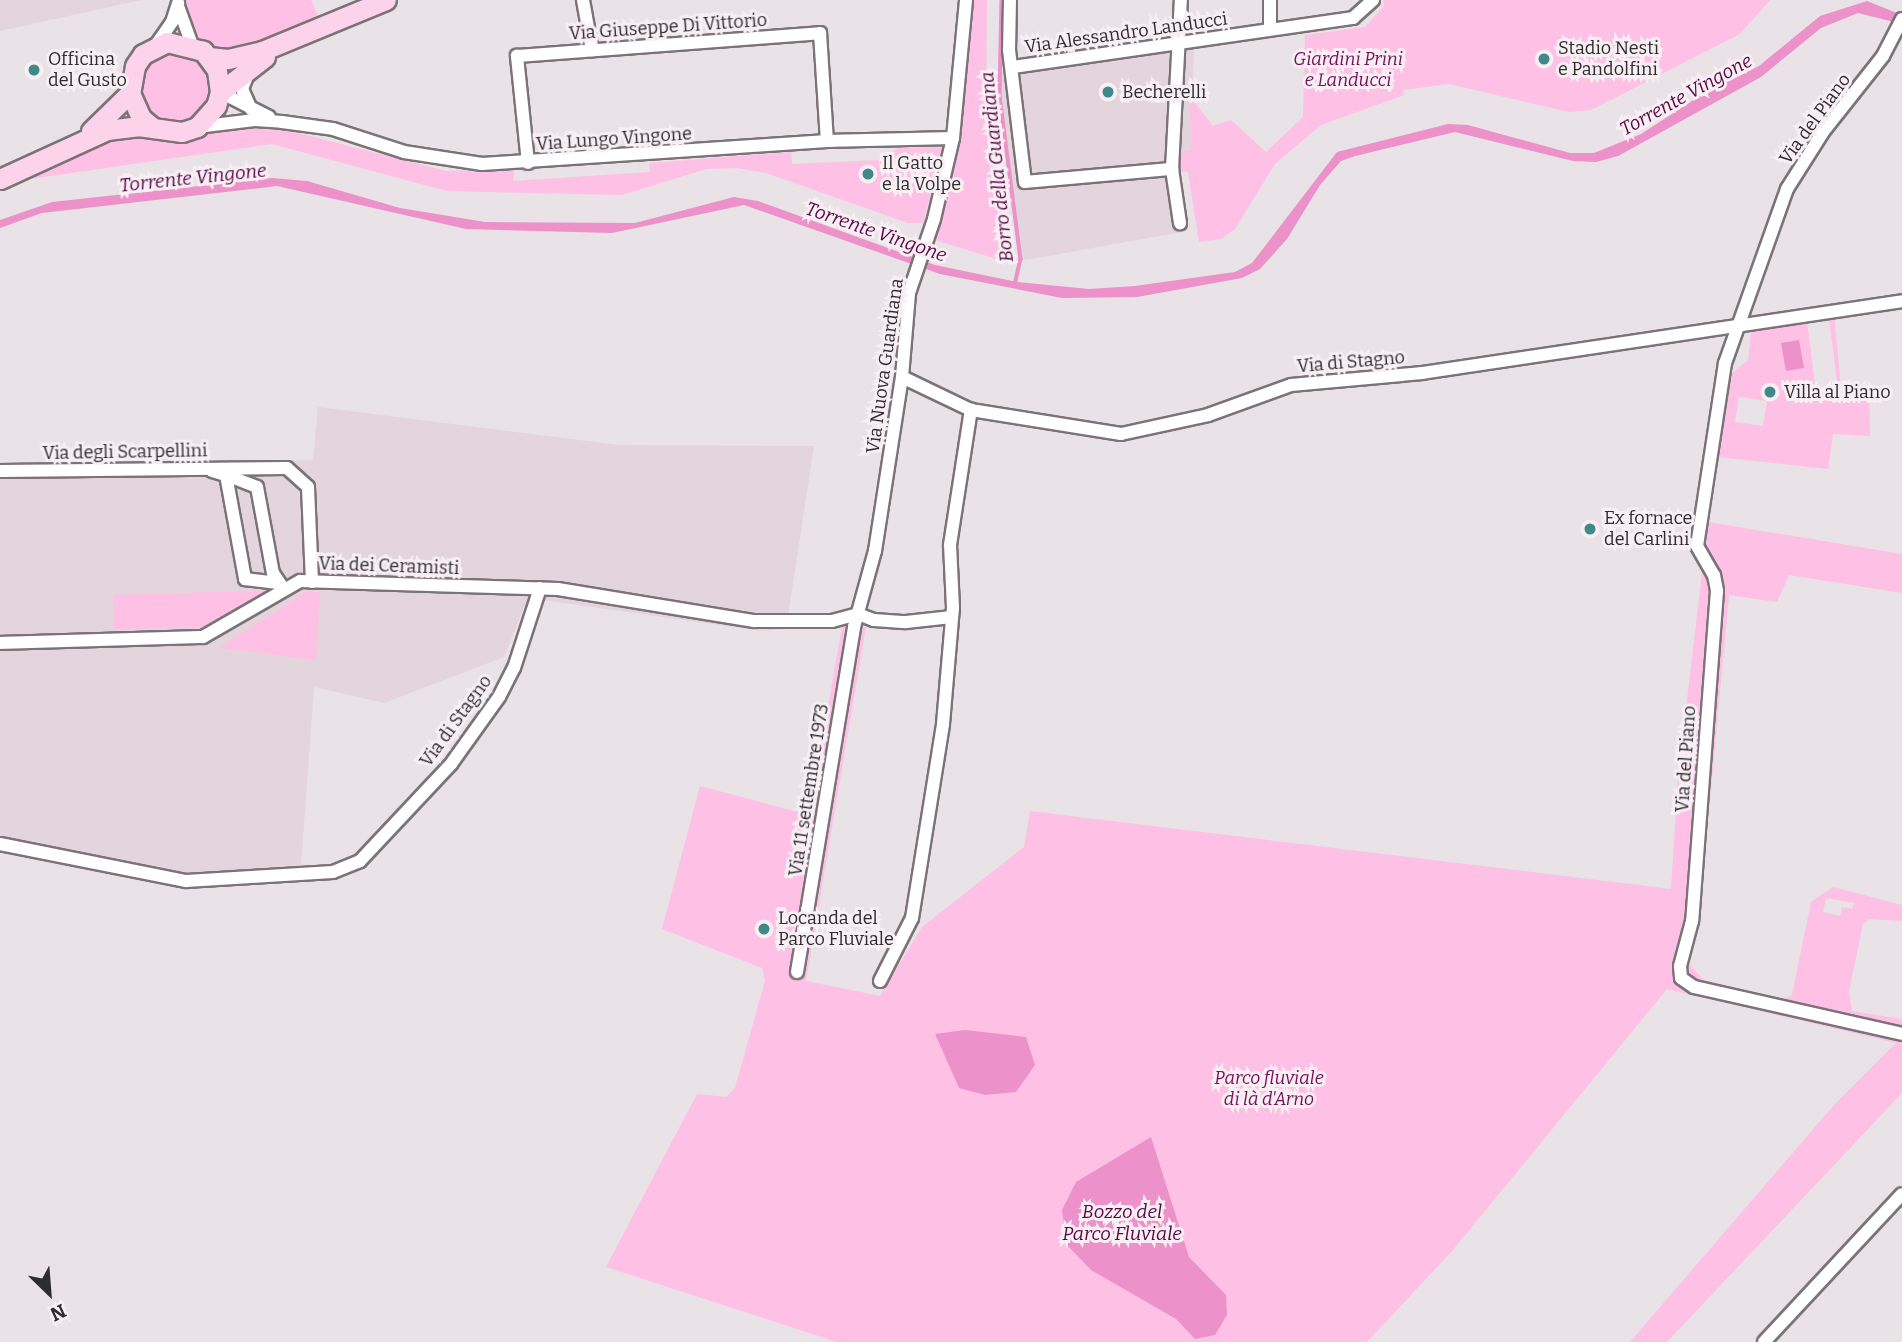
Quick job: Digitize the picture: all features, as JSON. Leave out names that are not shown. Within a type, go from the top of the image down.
[{"type":"main road","points":[[0,180],[74,143],[106,122],[130,93],[135,66],[155,47],[179,42],[192,45],[209,57],[241,57],[296,38],[386,0]]},
{"type":"main road","points":[[130,93],[141,118],[152,127],[167,132],[197,127],[212,112],[220,92],[257,61],[296,38]]},
{"type":"main road","points":[[209,57],[220,92]]},
{"type":"main road","points":[[74,143],[116,129],[152,127]]},
{"type":"street","points":[[583,0],[592,50]]},
{"type":"street","name":"Via Nuova Guardiana","points":[[858,614],[875,551],[902,377],[909,293],[934,219],[953,138],[966,0]]},
{"type":"street","points":[[1010,0],[1013,67],[1025,182],[1172,169]]},
{"type":"street","points":[[1180,223],[1172,169],[1181,0]]},
{"type":"street","points":[[1270,0],[1270,29]]},
{"type":"street","name":"Via Alessandro Landucci","points":[[1013,67],[1353,18],[1373,0]]},
{"type":"street","points":[[178,1],[192,45]]},
{"type":"street","points":[[155,47],[172,22],[178,1]]},
{"type":"street","name":"Via del Piano","points":[[1902,19],[1889,46],[1823,132],[1787,189],[1725,363],[1697,546],[1717,591],[1692,921],[1680,966],[1681,978],[1694,987],[1902,1034]]},
{"type":"street","name":"Via Giuseppe Di Vittorio","points":[[528,163],[517,55],[820,33],[827,141]]},
{"type":"street","points":[[251,109],[242,89],[257,61]]},
{"type":"street","name":"Via Lungo Vingone","points":[[220,92],[282,122]]},
{"type":"street","name":"Via Lungo Vingone","points":[[197,127],[255,120],[282,122],[333,129],[404,152],[482,164],[827,141],[953,138]]},
{"type":"street","points":[[1741,324],[1902,301]]},
{"type":"street","name":"Via di Stagno","points":[[902,377],[971,410],[1121,434],[1208,415],[1291,385],[1422,373],[1741,324]]},
{"type":"street","points":[[880,981],[912,918],[943,724],[953,617],[950,544],[971,410]]},
{"type":"street","points":[[205,468],[226,475],[257,487],[282,586],[245,579],[226,475]]},
{"type":"street","name":"Via degli Scarpellini","points":[[0,471],[287,468],[308,487],[312,582]]},
{"type":"street","name":"Via dei Ceramisti","points":[[0,643],[203,636],[282,586],[312,582],[540,588]]},
{"type":"street","points":[[540,588],[754,621],[832,621],[858,614],[896,621],[953,617]]},
{"type":"street","name":"Via di Stagno","points":[[0,844],[186,881],[333,872],[360,861],[451,764],[499,697],[514,668],[540,588]]},
{"type":"street","name":"Via 11 settembre 1973","points":[[797,971],[858,614]]},
{"type":"street","points":[[1764,1342],[1902,1195]]},
{"type":"shaded area","points":[[0,0],[141,0],[0,31]]},
{"type":"shaded area","points":[[1194,48],[1191,150],[1178,151],[1187,231],[1020,261],[994,73]]},
{"type":"shaded area","points":[[318,407],[619,445],[814,446],[786,629],[762,631],[528,598],[504,657],[384,703],[314,687],[301,867],[188,875],[0,838],[0,464],[313,460]]},
{"type":"green space","points":[[186,0],[311,0],[320,20],[247,50],[215,53],[195,37]]},
{"type":"green space","points":[[967,0],[987,0],[986,97],[1003,261],[935,240],[960,127]]},
{"type":"green space","name":"Stadio Nesti e Pandolfini","points":[[1383,0],[1770,0],[1740,34],[1591,110],[1569,112],[1449,84],[1403,90],[1404,95],[1321,125],[1275,164],[1235,229],[1221,239],[1199,242],[1188,172],[1180,171],[1178,151],[1191,150],[1190,96],[1213,126],[1231,120],[1266,152],[1303,117],[1305,35],[1365,27],[1384,6]]},
{"type":"green space","points":[[175,52],[200,62],[210,87],[200,112],[175,122],[150,112],[140,87],[150,62]]},
{"type":"green space","points":[[239,127],[287,130],[446,171],[514,169],[513,181],[650,172],[649,163],[791,152],[792,164],[882,160],[898,148],[943,147],[923,223],[908,223],[766,173],[737,168],[706,169],[622,195],[447,191],[272,144],[23,180],[121,135]]},
{"type":"green space","name":"Villa al Piano","points":[[1834,314],[1841,388],[1869,389],[1870,436],[1833,434],[1828,469],[1717,457],[1727,377],[1748,360],[1752,323]],"holes":[[[1829,318],[1838,390],[1816,393],[1807,321]],[[1739,397],[1767,401],[1763,426],[1735,422]]]},
{"type":"green space","name":"Parco fluviale di là d'Arno","points":[[1708,522],[1902,554],[1902,593],[1789,575],[1777,602],[1729,595],[1699,918],[1688,963],[1704,980],[1783,1000],[1792,995],[1811,902],[1833,887],[1902,905],[1902,921],[1870,919],[1863,924],[1849,991],[1852,1011],[1902,1019],[1902,1093],[1667,1342],[1630,1342],[1834,1105],[1896,1043],[1667,989],[1453,1250],[1367,1342],[837,1342],[606,1267],[697,1094],[726,1097],[735,1088],[765,981],[762,968],[662,929],[700,786],[816,817],[824,731],[842,626],[866,627],[806,981],[880,996],[922,927],[1024,847],[1030,811],[1671,889],[1678,777]],"holes":[[[1826,898],[1854,903],[1852,909],[1842,907],[1840,916],[1823,912]]]},
{"type":"green space","points":[[282,590],[216,627],[114,629],[113,595]]},
{"type":"green space","points":[[307,591],[320,592],[316,660],[219,648]]},
{"type":"water","points":[[1867,1],[1902,15],[1902,24],[1858,13],[1821,28],[1761,77],[1618,156],[1596,162],[1573,161],[1455,132],[1355,156],[1341,161],[1320,185],[1287,239],[1260,269],[1242,278],[1137,297],[1062,298],[940,274],[744,205],[612,233],[466,229],[277,186],[42,213],[0,228],[0,220],[52,202],[272,178],[307,181],[400,208],[485,222],[635,223],[734,197],[758,201],[935,265],[1017,282],[1089,289],[1135,286],[1235,272],[1252,263],[1337,152],[1448,124],[1468,125],[1570,153],[1594,153],[1641,134],[1703,94],[1759,66],[1820,16]]},
{"type":"water","points":[[1799,340],[1804,368],[1786,371],[1781,343]]},
{"type":"water","points":[[965,1030],[1026,1037],[1035,1065],[1016,1092],[985,1095],[959,1088],[935,1034]]},
{"type":"water","name":"Bozzo del Parco Fluviale","points":[[1151,1137],[1189,1257],[1226,1295],[1227,1315],[1215,1335],[1195,1339],[1176,1319],[1091,1270],[1067,1245],[1062,1210],[1076,1182]]},
{"type":"waterway","name":"Borro della Guardiana","points":[[1002,0],[1000,96],[1021,259],[1015,285]]},
{"type":"place","name":"Stadio Nesti e Pandolfini","points":[[1544,59]]},
{"type":"place","name":"Officina del Gusto","points":[[34,70]]},
{"type":"place","name":"Becherelli","points":[[1108,92]]},
{"type":"place","name":"Il Gatto e la Volpe","points":[[868,174]]},
{"type":"place","name":"Villa al Piano","points":[[1770,392]]},
{"type":"place","name":"Ex fornace del Carlini","points":[[1590,529]]},
{"type":"place","name":"Locanda del Parco Fluviale","points":[[764,929]]},
{"type":"park label","name":"Giardini Prini e Landucci","points":[[1348,70]]},
{"type":"water label","name":"Torrente Vingone","points":[[1686,95]]},
{"type":"water label","name":"Torrente Vingone","points":[[193,178]]},
{"type":"water label","name":"Torrente Vingone","points":[[876,232]]}]
